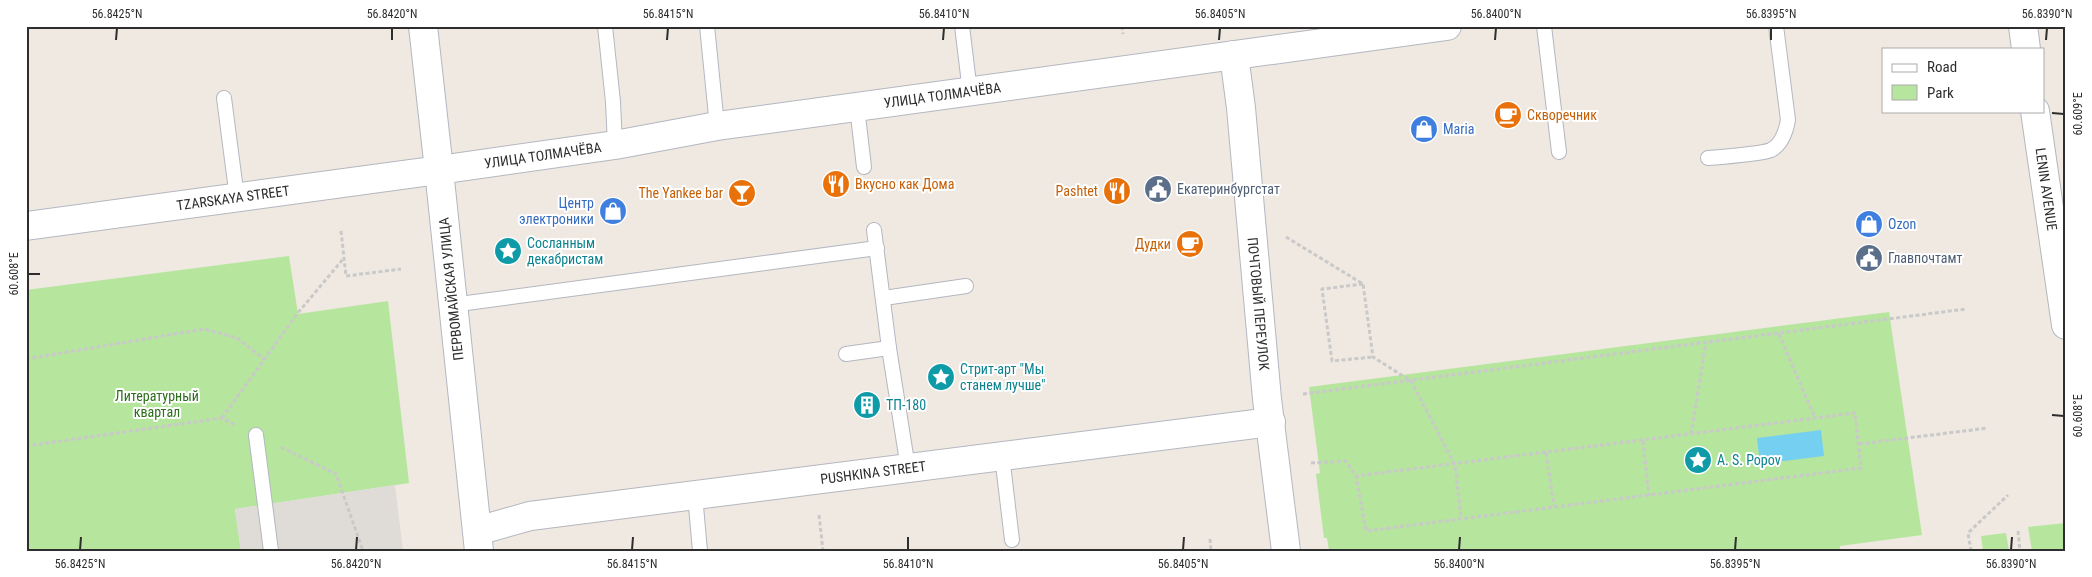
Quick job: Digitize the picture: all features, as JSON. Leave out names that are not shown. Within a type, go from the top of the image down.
[{"type":"street","name":"ПЕРВОМАЙСКАЯ УЛИЦА","points":[[424,26],[478,541]]},
{"type":"street","name":"УЛИЦА ТОЛМАЧЁВА","points":[[439,170],[615,145],[717,126],[1447,26]]},
{"type":"street","points":[[2023,26],[2026,48]]},
{"type":"street","name":"ПОЧТОВЫЙ ПЕРЕУЛОК","points":[[1234,55],[1286,551]]},
{"type":"street","name":"LENIN AVENUE","points":[[2035,112],[2066,325]]},
{"type":"street","name":"TZARSKAYA STREET","points":[[26,226],[439,170]]},
{"type":"street","name":"PUSHKINA STREET","points":[[478,541],[530,516],[1271,422]]},
{"type":"lane","points":[[604,26],[613,102],[615,145]]},
{"type":"lane","points":[[707,26],[717,126]]},
{"type":"lane","points":[[962,26],[970,92]]},
{"type":"lane","points":[[1544,26],[1559,152]]},
{"type":"lane","points":[[1708,158],[1770,150],[1782,138],[1788,120],[1776,26]]},
{"type":"lane","points":[[224,98],[237,198]]},
{"type":"lane","points":[[857,107],[864,167]]},
{"type":"lane","points":[[874,230],[889,348],[908,468]]},
{"type":"lane","points":[[452,305],[877,248]]},
{"type":"lane","points":[[884,298],[966,286]]},
{"type":"lane","points":[[846,354],[889,348]]},
{"type":"lane","points":[[256,435],[271,551]]},
{"type":"lane","points":[[1002,456],[1012,540]]},
{"type":"lane","points":[[695,495],[700,551]]},
{"type":"path","points":[[1122,26],[1123,34]]},
{"type":"path","points":[[341,231],[346,276],[401,270]]},
{"type":"path","points":[[1286,237],[1363,284]]},
{"type":"path","points":[[222,418],[297,314],[344,258]]},
{"type":"path","points":[[1363,284],[1373,357]]},
{"type":"path","points":[[1363,284],[1322,289],[1332,360],[1373,357],[1411,381],[1455,465],[1461,518]]},
{"type":"path","points":[[1304,394],[1966,309]]},
{"type":"path","points":[[26,359],[204,330],[237,338],[264,359]]},
{"type":"path","points":[[1779,334],[1815,418]]},
{"type":"path","points":[[1691,434],[1706,343]]},
{"type":"path","points":[[1311,463],[1346,461],[1356,476],[1366,531],[1862,468],[1855,414],[1356,476]]},
{"type":"path","points":[[26,446],[222,418],[336,474],[363,551]]},
{"type":"path","points":[[1859,444],[1988,428]]},
{"type":"path","points":[[1643,441],[1649,496]]},
{"type":"path","points":[[1546,452],[1554,506]]},
{"type":"path","points":[[1971,551],[1968,533],[2008,495]]},
{"type":"path","points":[[819,514],[823,551]]},
{"type":"path","points":[[2018,531],[2020,551]]},
{"type":"path","points":[[1210,540],[1211,551]]},
{"type":"green space","name":"Литературный квартал","points":[[289,256],[298,314],[388,301],[409,483],[235,509],[241,551],[26,551],[26,290]]},
{"type":"green space","points":[[1889,312],[1922,535],[1840,546],[1840,551],[1329,551],[1327,538],[1324,538],[1316,474],[1320,473],[1309,387]]},
{"type":"green space","points":[[2066,523],[2066,551],[2032,551],[2028,527]]},
{"type":"green space","points":[[2006,533],[2009,551],[1983,551],[1981,536]]},
{"type":"shaded area","points":[[395,485],[403,551],[241,551],[235,509]]},
{"type":"water","points":[[1821,430],[1824,456],[1760,464],[1757,438]]},
{"type":"place","name":"Скворечник","points":[[1508,115]]},
{"type":"place","name":"Maria","points":[[1424,129]]},
{"type":"place","name":"Вкусно как Дома","points":[[836,184]]},
{"type":"place","name":"Екатеринбургстат","points":[[1158,189]]},
{"type":"place","name":"Pashtet","points":[[1117,191]]},
{"type":"place","name":"The Yankee bar","points":[[742,193]]},
{"type":"place","name":"Центр электроники","points":[[613,211]]},
{"type":"place","name":"Ozon","points":[[1869,224]]},
{"type":"place","name":"Дудки","points":[[1190,244]]},
{"type":"place","name":"Сосланным декабристам","points":[[508,251]]},
{"type":"place","name":"Главпочтамт","points":[[1869,258]]},
{"type":"place","name":"Стрит-арт \"Мы станем лучше\"","points":[[941,377]]},
{"type":"place","name":"ТП-180","points":[[867,405]]},
{"type":"place","name":"A. S. Popov","points":[[1698,460]]}]
